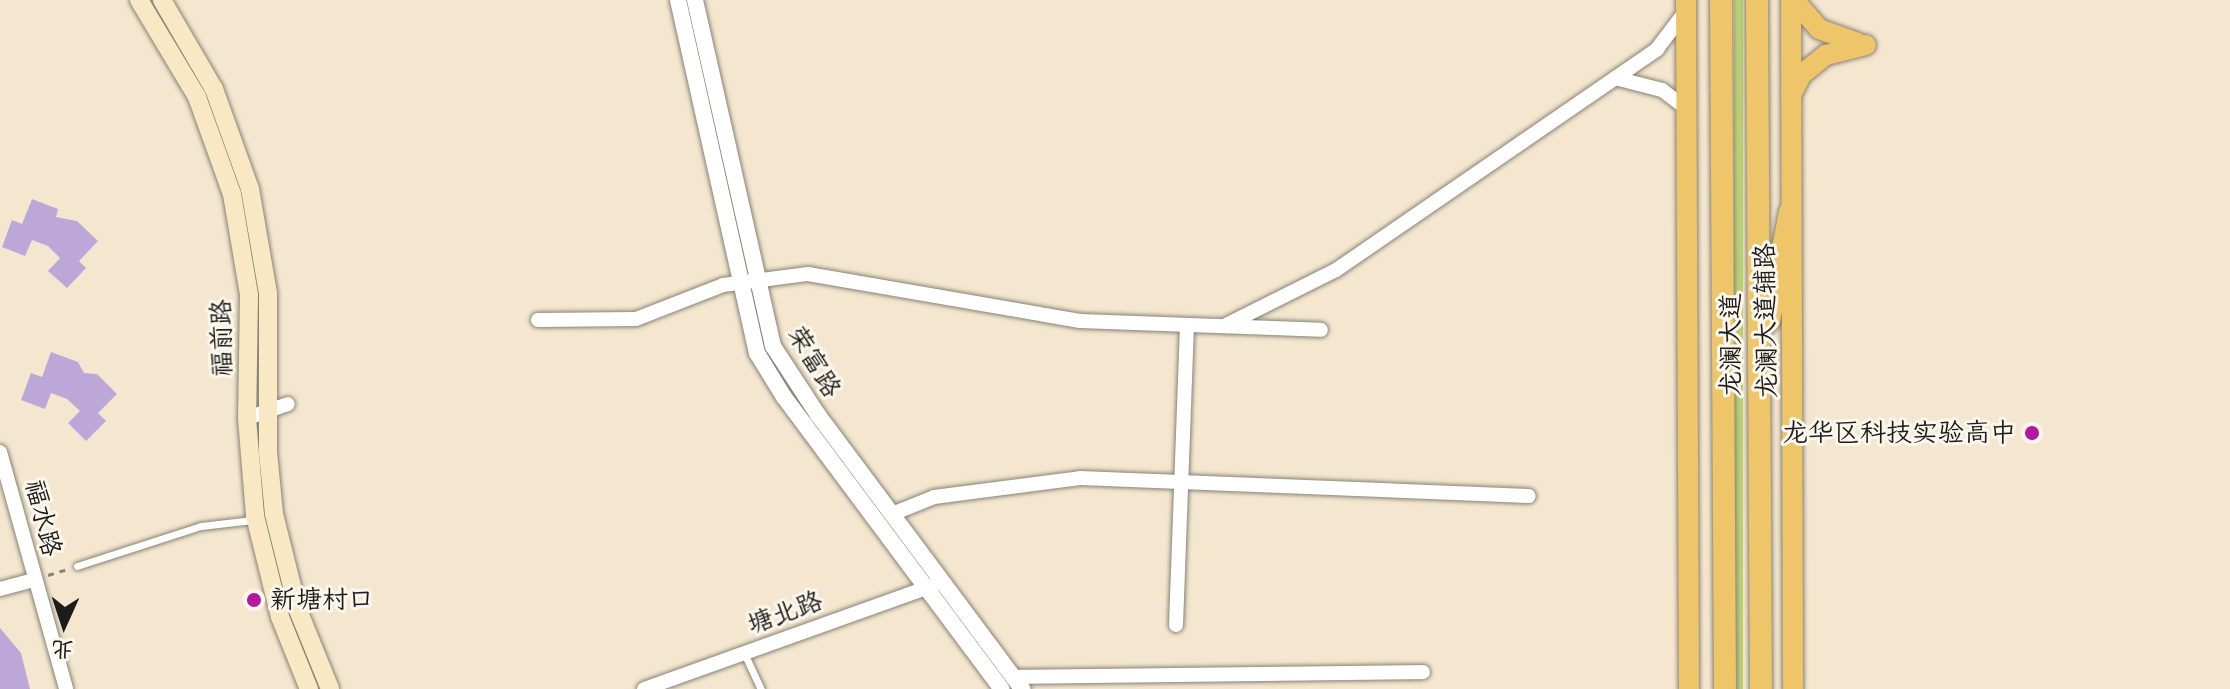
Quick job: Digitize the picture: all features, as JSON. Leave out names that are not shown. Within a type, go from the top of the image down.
[{"type":"highway","name":"龙澜大道","points":[[1721,0],[1725,689]]},
{"type":"highway","name":"龙澜大道","points":[[1757,0],[1761,689]]},
{"type":"highway","points":[[1759,369],[1790,212]]},
{"type":"main road","name":"福前路","points":[[139,0],[197,97],[232,194],[249,295],[247,418],[256,519],[280,617],[309,689]]},
{"type":"main road","name":"福前路","points":[[162,0],[214,89],[250,189],[268,293],[268,464],[284,563],[330,689]]},
{"type":"main road","points":[[1790,98],[1813,64],[1841,49],[1866,45],[1819,29],[1792,0]]},
{"type":"main road","name":"龙澜大道辅路","points":[[1792,0],[1793,689]]},
{"type":"main road","points":[[1686,5],[1689,689]]},
{"type":"street","name":"荣富路","points":[[678,0],[747,282],[783,366],[1018,683]]},
{"type":"street","name":"荣富路","points":[[695,0],[747,282],[748,329],[770,378],[1002,689]]},
{"type":"street","points":[[1222,327],[1336,270],[1657,49],[1686,5]]},
{"type":"street","points":[[1615,78],[1662,90],[1687,109]]},
{"type":"street","points":[[538,320],[636,319],[747,282],[828,275],[1080,321],[1321,330]]},
{"type":"street","points":[[1176,625],[1187,326]]},
{"type":"street","points":[[247,418],[288,404]]},
{"type":"street","name":"福水路","points":[[0,452],[33,580],[66,689]]},
{"type":"street","points":[[892,514],[934,497],[1060,479],[1529,496]]},
{"type":"street","points":[[0,589],[33,580]]},
{"type":"street","name":"塘北路","points":[[644,689],[943,582]]},
{"type":"street","points":[[1018,683],[1423,672]]},
{"type":"lane","points":[[77,566],[201,526],[256,519]]},
{"type":"lane","points":[[744,653],[761,689]]},
{"type":"path","points":[[33,580],[77,566]]},
{"type":"green space","points":[[1734,0],[1743,0],[1743,689],[1734,689]]},
{"type":"building","points":[[32,199],[58,209],[56,217],[77,221],[98,241],[79,261],[86,268],[67,288],[48,271],[60,258],[48,246],[32,240],[25,256],[2,247],[12,220],[22,224]]},
{"type":"building","points":[[51,352],[78,362],[84,373],[97,374],[117,394],[98,413],[106,421],[86,441],[68,423],[80,411],[67,399],[51,393],[45,409],[21,400],[31,373],[42,377]]},
{"type":"building","points":[[0,628],[21,653],[30,689],[0,689]]},
{"type":"place","name":"龙华区科技实验高中","points":[[2032,433]]},
{"type":"place","name":"新塘村口","points":[[254,600]]}]
